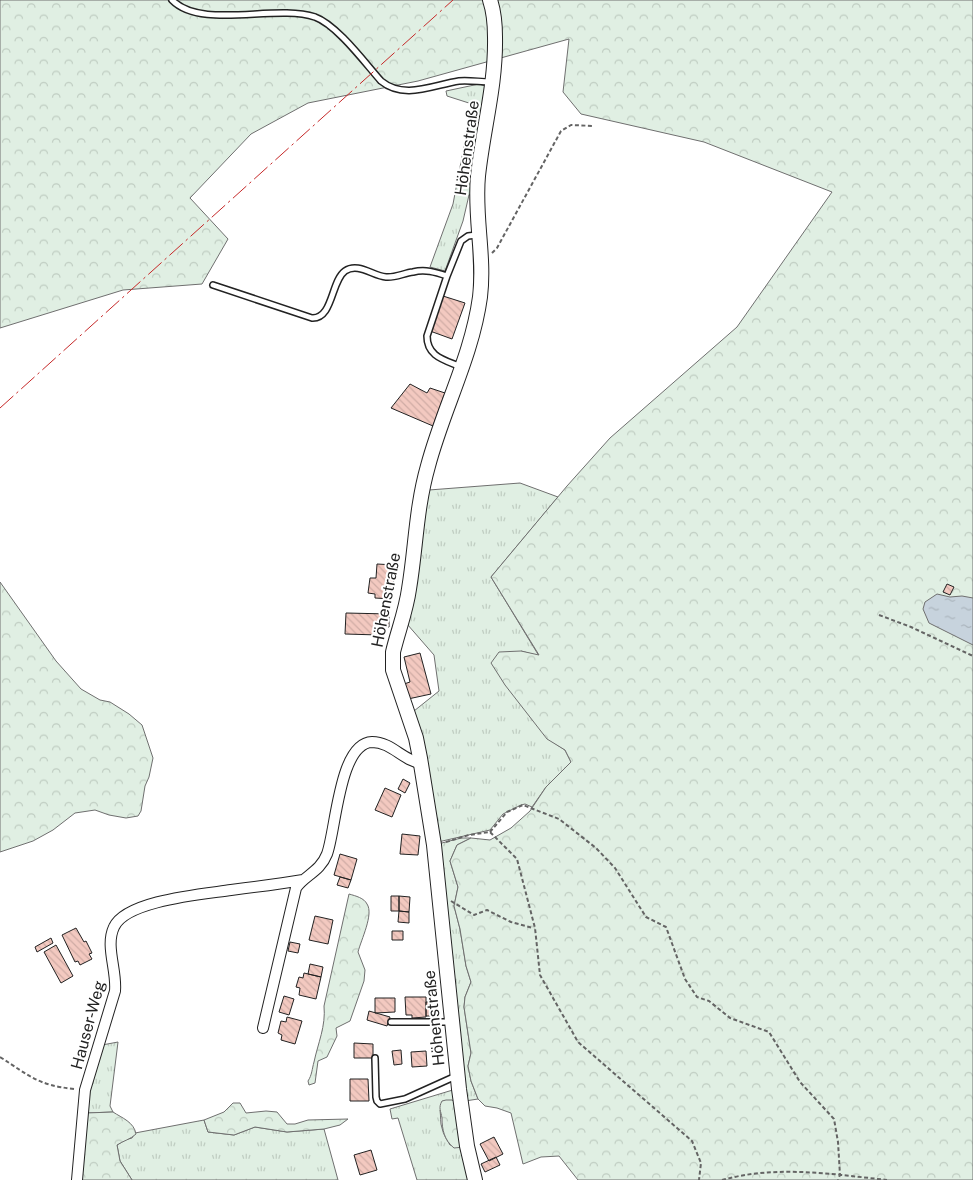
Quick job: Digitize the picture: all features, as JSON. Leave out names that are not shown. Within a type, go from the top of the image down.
[{"type":"street","name":"Höhenstraße","points":[[475,1180],[467,1146],[458,1075],[434,845],[416,738],[393,670],[393,652],[409,589],[417,510],[425,477],[439,429],[462,368],[480,298],[481,255],[476,194],[494,82],[495,24],[490,0]]},
{"type":"street","points":[[263,1028],[296,888],[319,867],[327,854],[349,760],[356,750],[366,744],[378,743],[397,751],[414,762],[421,763]]},
{"type":"street","name":"Hauser-Weg","points":[[78,1180],[86,1090],[115,991],[116,975],[111,934],[116,923],[120,918],[150,904],[169,899],[303,880]]},
{"type":"lane","points":[[172,0],[179,7],[207,15],[278,12],[315,17],[337,31],[389,88],[418,91],[461,81],[494,82]]},
{"type":"lane","points":[[462,368],[434,354],[427,345],[427,336],[461,241],[468,236],[480,235]]},
{"type":"lane","points":[[214,285],[317,319],[323,315],[343,273],[352,267],[390,277],[425,270],[447,276]]},
{"type":"lane","points":[[391,1022],[452,1022]]},
{"type":"lane","points":[[375,1058],[376,1097],[380,1104],[405,1099],[458,1075]]},
{"type":"path","points":[[481,255],[489,254],[497,248],[561,131],[571,125],[594,126]]},
{"type":"path","points":[[879,615],[911,627],[973,656]]},
{"type":"path","points":[[434,845],[469,835],[490,832],[507,812],[523,805],[559,820],[596,848],[615,868],[646,917],[666,927],[685,979],[697,997],[709,1001],[730,1018],[769,1032],[800,1082],[834,1118],[838,1142],[840,1174],[838,1180]]},
{"type":"path","points":[[490,832],[517,860],[534,928],[540,975],[578,1042],[692,1141],[701,1164],[699,1180]]},
{"type":"path","points":[[439,893],[474,915],[488,910],[511,922],[534,928]]},
{"type":"path","points":[[0,1057],[39,1082],[57,1087],[86,1090]]},
{"type":"path","points":[[722,1180],[742,1174],[789,1171],[840,1174],[887,1180]]},
{"type":"green space","points":[[0,0],[973,0],[973,1180],[578,1180],[559,1156],[541,1157],[523,1164],[511,1113],[485,1106],[478,1099],[468,1066],[471,1053],[464,1007],[465,997],[471,982],[454,906],[458,887],[450,861],[457,845],[471,838],[490,840],[511,828],[530,811],[546,787],[571,762],[565,750],[547,739],[505,685],[491,663],[499,652],[521,651],[539,655],[491,577],[610,438],[737,327],[832,192],[704,142],[581,114],[563,92],[569,39],[418,81],[308,103],[251,134],[190,198],[228,239],[202,284],[123,290],[0,328]]},
{"type":"green space","points":[[479,84],[485,86],[472,194],[469,195],[463,221],[445,271],[430,267],[453,204],[472,104],[447,96],[446,91]]},
{"type":"green space","points":[[520,483],[558,497],[491,577],[539,656],[521,651],[547,738],[565,750],[571,762],[546,787],[532,807],[525,804],[503,814],[490,830],[438,842],[414,711],[439,691],[434,655],[407,624],[429,490]]},
{"type":"green space","points":[[0,582],[56,661],[81,689],[100,700],[110,702],[142,725],[153,758],[145,786],[141,811],[138,816],[126,818],[95,810],[75,813],[53,830],[33,841],[0,852]]},
{"type":"green space","points":[[461,838],[471,838],[457,845],[450,861],[458,887],[454,906],[471,982],[465,997],[464,1007],[471,1053],[468,1066],[478,1099],[465,1101],[438,844]]},
{"type":"green space","points":[[349,894],[360,897],[369,908],[368,920],[358,952],[365,970],[364,981],[350,1021],[336,1028],[337,1036],[327,1057],[318,1061],[315,1083],[309,1085],[308,1081],[323,1027],[324,1006]]},
{"type":"green space","points":[[118,1042],[110,1106],[113,1112],[86,1113],[88,1090],[102,1045]]},
{"type":"green space","points":[[456,1089],[458,1104],[440,1110],[441,1124],[444,1135],[450,1145],[464,1147],[472,1180],[417,1180],[398,1118],[392,1119],[390,1109]]},
{"type":"green space","points":[[452,1100],[458,1104],[464,1147],[454,1148],[444,1134],[440,1108],[442,1101]]},
{"type":"green space","points":[[233,1103],[240,1103],[246,1113],[277,1112],[287,1124],[308,1120],[348,1119],[340,1125],[324,1129],[287,1132],[255,1127],[234,1135],[208,1132],[204,1120],[224,1112]]},
{"type":"green space","points":[[113,1112],[124,1118],[135,1130],[136,1134],[117,1145],[120,1161],[132,1180],[80,1180],[86,1113]]},
{"type":"green space","points":[[204,1120],[208,1132],[234,1135],[255,1127],[287,1132],[324,1129],[338,1180],[132,1180],[120,1161],[117,1145],[132,1138],[135,1133]]},
{"type":"water","points":[[937,594],[950,597],[962,596],[973,598],[973,645],[929,623],[923,609],[925,602]]},
{"type":"building","points":[[443,296],[465,303],[452,339],[430,331]]},
{"type":"building","points":[[410,384],[427,393],[430,388],[445,393],[433,426],[391,408]]},
{"type":"building","points":[[377,564],[395,565],[392,599],[375,598],[375,594],[368,593],[370,578],[376,578]]},
{"type":"building","points":[[947,584],[954,587],[950,595],[943,592]]},
{"type":"building","points":[[346,613],[389,614],[389,627],[379,626],[379,635],[345,634]]},
{"type":"building","points":[[420,653],[431,694],[408,699],[404,684],[410,682],[404,657]]},
{"type":"building","points":[[403,779],[410,783],[405,793],[398,789]]},
{"type":"building","points":[[385,788],[401,795],[392,817],[375,810]]},
{"type":"building","points":[[402,834],[420,836],[418,855],[400,854]]},
{"type":"building","points":[[340,854],[357,859],[351,880],[334,875]]},
{"type":"building","points":[[340,877],[351,880],[348,888],[337,885]]},
{"type":"building","points":[[391,896],[399,896],[399,911],[391,911]]},
{"type":"building","points":[[399,896],[410,897],[409,912],[399,911]]},
{"type":"building","points":[[399,911],[409,912],[409,923],[398,922]]},
{"type":"building","points":[[315,916],[333,920],[328,944],[309,940]]},
{"type":"building","points":[[76,928],[92,953],[89,954],[92,959],[80,965],[78,961],[75,962],[62,935]]},
{"type":"building","points":[[392,931],[403,931],[403,940],[392,940]]},
{"type":"building","points":[[51,938],[53,943],[37,952],[35,947]]},
{"type":"building","points":[[290,942],[300,944],[298,953],[288,951]]},
{"type":"building","points":[[56,945],[73,976],[61,983],[44,952]]},
{"type":"building","points":[[310,964],[323,967],[321,977],[308,974]]},
{"type":"building","points":[[304,973],[321,977],[316,999],[299,995],[300,988],[296,987],[299,977],[303,978]]},
{"type":"building","points":[[284,996],[294,999],[289,1015],[279,1012]]},
{"type":"building","points":[[405,997],[426,997],[426,1017],[412,1018],[412,1015],[406,1015]]},
{"type":"building","points":[[375,998],[395,998],[395,1012],[375,1013]]},
{"type":"building","points":[[426,1002],[434,1002],[435,1016],[426,1016]]},
{"type":"building","points":[[369,1011],[390,1017],[387,1026],[367,1020]]},
{"type":"building","points":[[287,1017],[302,1021],[295,1044],[281,1040],[282,1035],[278,1033],[281,1021],[286,1022]]},
{"type":"building","points":[[354,1043],[373,1044],[373,1058],[354,1058]]},
{"type":"building","points":[[401,1050],[402,1064],[394,1065],[392,1051]]},
{"type":"building","points":[[426,1051],[427,1066],[412,1067],[411,1052]]},
{"type":"building","points":[[350,1079],[368,1079],[369,1101],[350,1101]]},
{"type":"building","points":[[494,1137],[503,1154],[489,1161],[480,1144]]},
{"type":"building","points":[[371,1150],[377,1170],[360,1175],[354,1155]]},
{"type":"building","points":[[496,1157],[500,1165],[485,1172],[481,1164]]},
{"type":"power","points":[[0,408],[453,0]]}]
